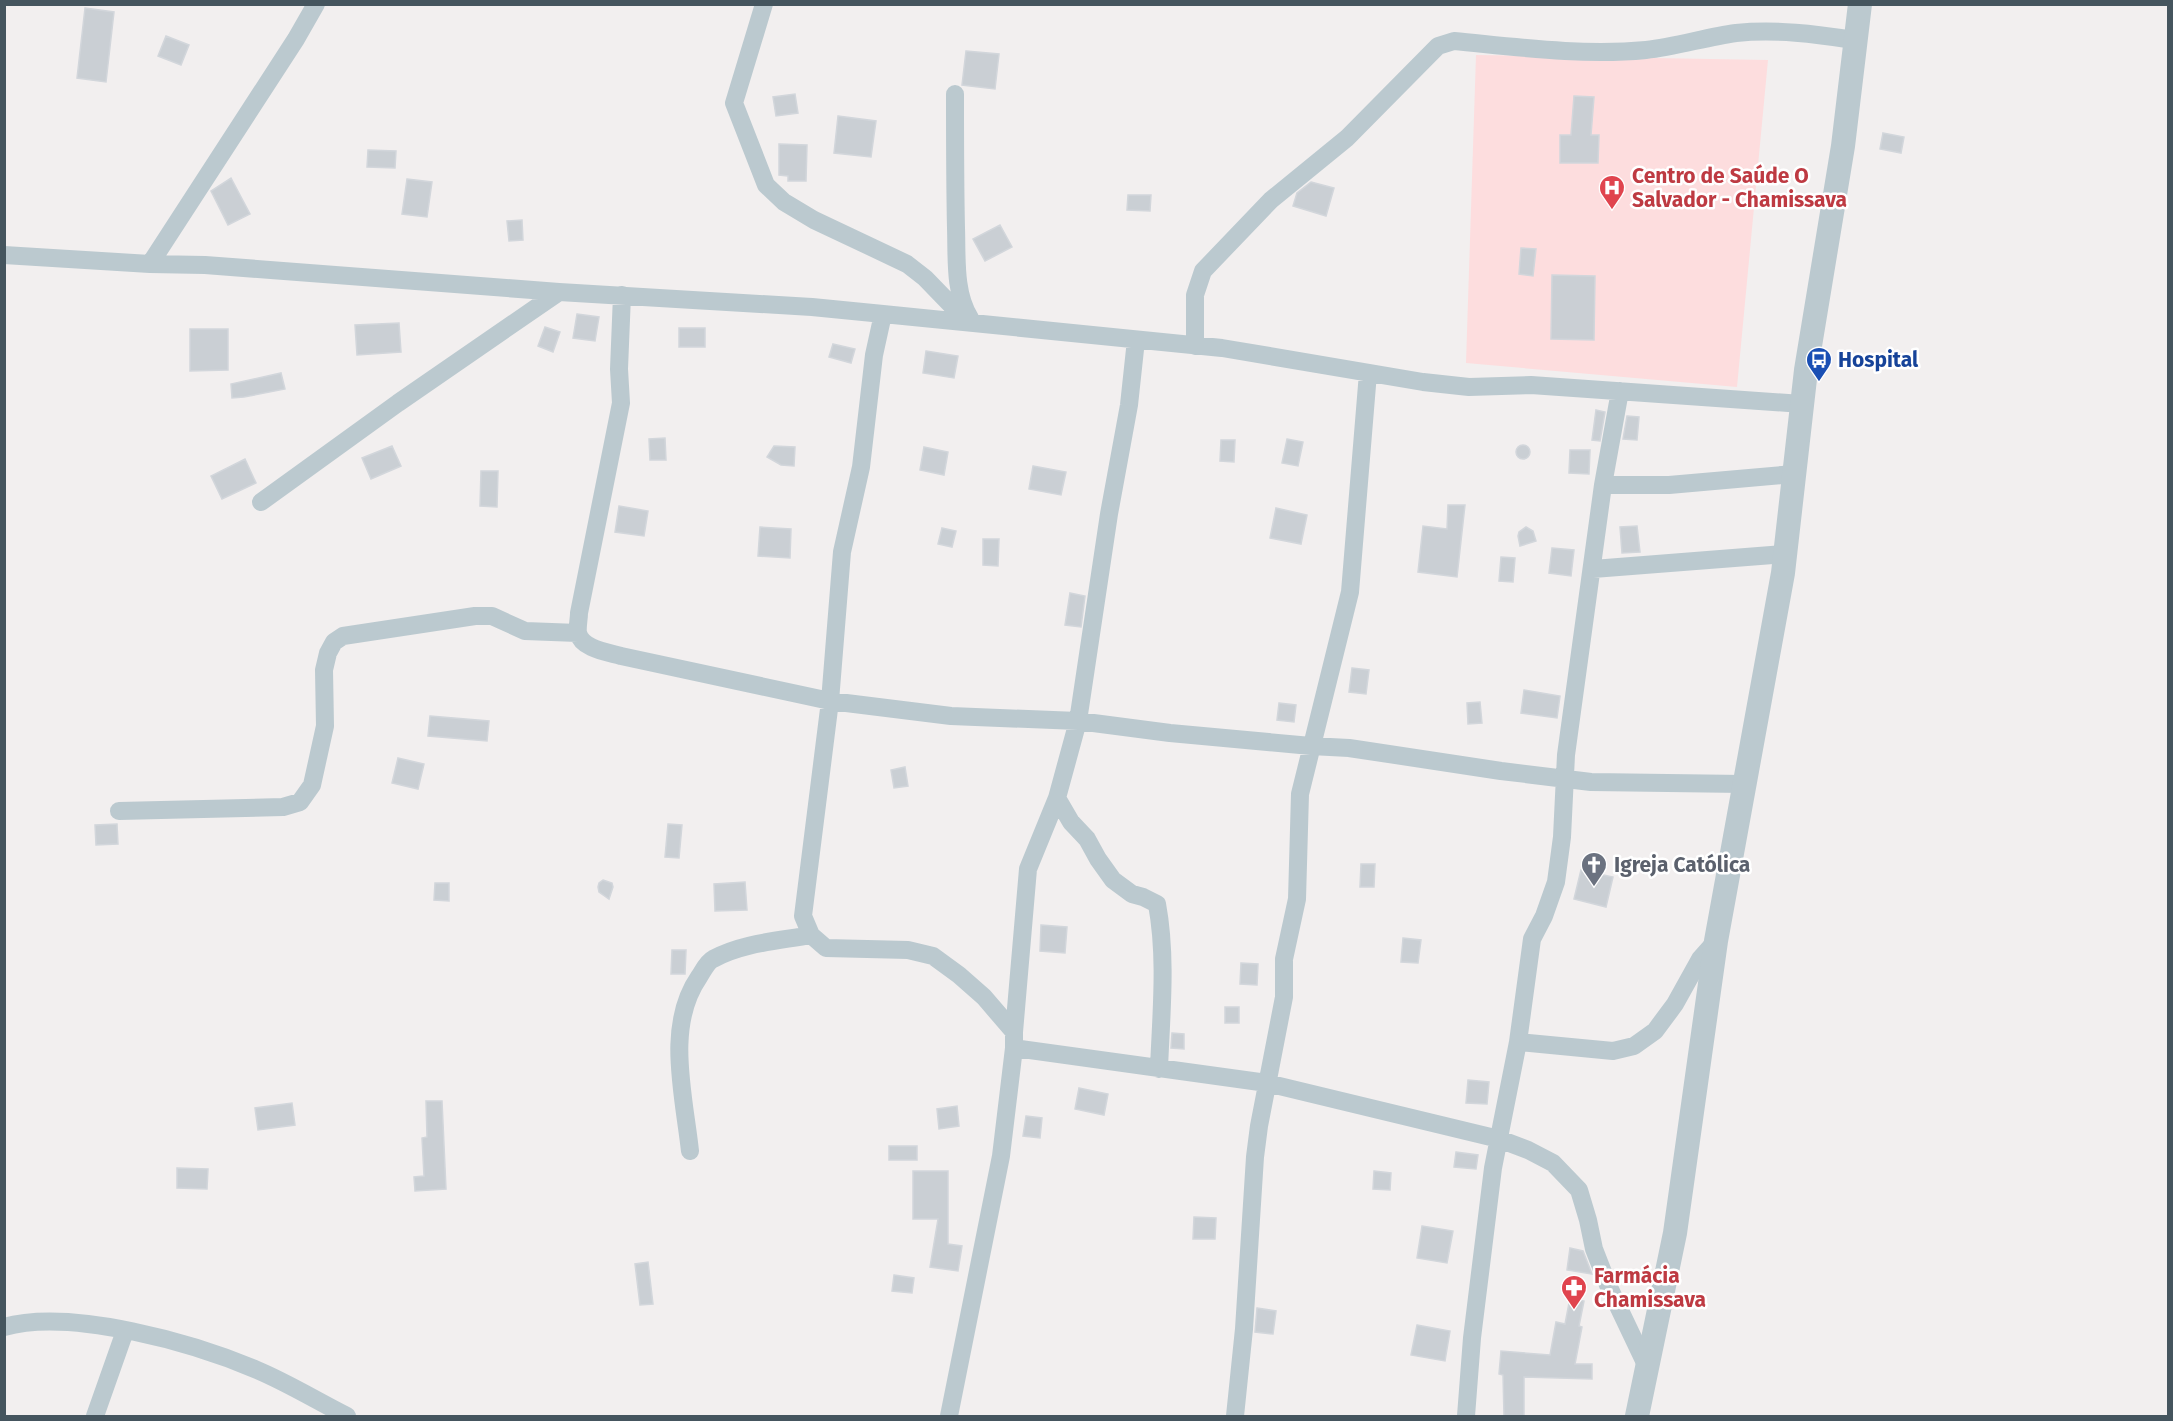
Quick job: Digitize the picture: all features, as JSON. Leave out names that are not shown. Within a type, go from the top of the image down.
[{"type":"street","points":[[150,264],[296,39],[316,4]]},
{"type":"street","points":[[764,4],[734,103],[766,185],[784,202],[814,220],[906,264],[925,278],[955,309],[969,317]]},
{"type":"street","points":[[1637,1416],[1675,1233],[1716,941],[1785,554],[1806,370],[1843,146],[1860,4]]},
{"type":"street","points":[[1195,346],[1195,295],[1203,271],[1271,200],[1347,138],[1438,46],[1454,41],[1560,51],[1645,50],[1735,33],[1773,31],[1809,33],[1854,40]]},
{"type":"street","points":[[955,94],[959,290],[969,317]]},
{"type":"street","points":[[4,255],[205,265],[559,292],[883,314],[969,317],[1195,346],[1469,387],[1531,385],[1802,404]]},
{"type":"street","points":[[261,502],[398,403],[559,292]]},
{"type":"street","points":[[622,295],[619,369],[621,404],[579,613],[578,633],[584,642],[595,649],[830,701],[951,716],[1078,721],[1170,733],[1349,748],[1591,782],[1744,784]]},
{"type":"street","points":[[883,314],[874,355],[861,467],[842,552],[830,701],[803,916],[811,935],[826,948],[908,950],[933,956],[984,997],[1014,1040],[1159,1069],[1267,1083],[1499,1138],[1528,1150],[1553,1163],[1579,1190],[1594,1249],[1608,1285],[1647,1367]]},
{"type":"street","points":[[949,1416],[1001,1155],[1014,1040],[1028,869],[1057,798],[1078,721],[1109,514],[1129,405],[1136,340]]},
{"type":"street","points":[[1235,1416],[1244,1329],[1255,1157],[1284,997],[1284,959],[1297,899],[1300,794],[1350,592],[1368,373]]},
{"type":"street","points":[[1466,1416],[1472,1338],[1493,1168],[1518,1042],[1532,939],[1544,916],[1556,882],[1562,837],[1566,755],[1604,485],[1620,391]]},
{"type":"street","points":[[1604,485],[1669,485],[1794,474]]},
{"type":"street","points":[[1593,568],[1785,554]]},
{"type":"street","points":[[119,811],[283,807],[300,802],[312,785],[325,726],[324,670],[327,653],[334,642],[343,636],[475,616],[492,616],[525,631],[578,633]]},
{"type":"street","points":[[1057,798],[1071,822],[1087,839],[1113,880],[1132,894],[1157,904],[1160,920],[1162,972],[1159,1069]]},
{"type":"street","points":[[690,1151],[678,1038],[684,1006],[691,988],[710,960],[739,948],[811,935]]},
{"type":"street","points":[[1518,1042],[1613,1051],[1634,1046],[1655,1031],[1675,1004],[1700,959],[1716,941]]},
{"type":"street","points":[[4,1327],[22,1322],[46,1320],[86,1324],[162,1338],[256,1370],[346,1416]]},
{"type":"street","points":[[95,1416],[125,1331]]},
{"type":"shaded area","name":"Centro de Saúde O Salvador - Chamissava","points":[[1476,55],[1768,60],[1737,387],[1466,363]]},
{"type":"building","points":[[85,8],[114,12],[106,82],[77,78]]},
{"type":"building","points":[[166,36],[189,45],[181,65],[158,56]]},
{"type":"building","points":[[966,51],[999,54],[995,89],[962,85]]},
{"type":"building","points":[[795,94],[798,113],[776,116],[773,97]]},
{"type":"building","points":[[1574,96],[1594,97],[1591,135],[1599,135],[1598,163],[1560,163],[1560,135],[1571,135]]},
{"type":"building","points":[[838,116],[876,121],[871,157],[834,153]]},
{"type":"building","points":[[1883,133],[1904,137],[1901,153],[1880,149]]},
{"type":"building","points":[[779,144],[807,145],[806,181],[788,181],[788,176],[779,175]]},
{"type":"building","points":[[368,150],[396,151],[395,168],[367,167]]},
{"type":"building","points":[[231,178],[250,214],[228,225],[211,191]]},
{"type":"building","points":[[407,179],[432,182],[427,217],[402,214]]},
{"type":"building","points":[[1311,182],[1334,188],[1326,216],[1293,206],[1297,193]]},
{"type":"building","points":[[1128,195],[1151,195],[1150,211],[1127,210]]},
{"type":"building","points":[[522,220],[523,240],[509,241],[507,221]]},
{"type":"building","points":[[1000,225],[1012,247],[985,261],[973,239]]},
{"type":"building","points":[[1521,248],[1536,249],[1533,276],[1519,274]]},
{"type":"building","points":[[1552,275],[1595,276],[1594,340],[1551,339]]},
{"type":"building","points":[[577,314],[599,317],[595,341],[573,338]]},
{"type":"building","points":[[399,323],[401,352],[357,355],[355,325]]},
{"type":"building","points":[[545,327],[560,332],[553,352],[538,346]]},
{"type":"building","points":[[679,328],[705,328],[705,347],[679,347]]},
{"type":"building","points":[[190,329],[228,329],[228,370],[190,371]]},
{"type":"building","points":[[833,344],[855,349],[851,363],[829,357]]},
{"type":"building","points":[[926,351],[958,356],[954,378],[923,373]]},
{"type":"building","points":[[281,373],[285,389],[232,398],[231,384]]},
{"type":"building","points":[[1596,410],[1605,412],[1600,441],[1592,440]]},
{"type":"building","points":[[1627,416],[1639,417],[1637,440],[1623,439]]},
{"type":"building","points":[[665,438],[666,460],[650,460],[649,439]]},
{"type":"building","points":[[1287,439],[1303,442],[1298,466],[1282,463]]},
{"type":"building","points":[[1221,440],[1235,440],[1234,462],[1220,461]]},
{"type":"building","points":[[1520,445],[1526,445],[1530,452],[1526,459],[1520,459],[1516,455],[1516,449]]},
{"type":"building","points":[[392,446],[401,466],[371,479],[362,458]]},
{"type":"building","points":[[774,446],[795,447],[794,466],[781,465],[767,457]]},
{"type":"building","points":[[924,447],[948,452],[944,475],[920,470]]},
{"type":"building","points":[[1570,450],[1590,450],[1589,474],[1569,473]]},
{"type":"building","points":[[245,459],[256,483],[222,499],[211,476]]},
{"type":"building","points":[[1033,466],[1066,472],[1061,495],[1029,489]]},
{"type":"building","points":[[481,471],[498,471],[497,507],[480,506]]},
{"type":"building","points":[[1448,505],[1465,505],[1457,577],[1418,572],[1423,526],[1447,529]]},
{"type":"building","points":[[619,506],[648,511],[644,536],[615,532]]},
{"type":"building","points":[[1276,508],[1307,515],[1301,544],[1270,538]]},
{"type":"building","points":[[1637,526],[1640,552],[1622,553],[1620,527]]},
{"type":"building","points":[[760,527],[791,529],[790,558],[758,556]]},
{"type":"building","points":[[1526,527],[1533,531],[1536,541],[1520,546],[1519,532]]},
{"type":"building","points":[[942,528],[956,531],[952,547],[938,544]]},
{"type":"building","points":[[983,539],[999,539],[998,566],[983,565]]},
{"type":"building","points":[[1552,548],[1574,550],[1571,576],[1549,573]]},
{"type":"building","points":[[1501,557],[1515,558],[1513,582],[1499,581]]},
{"type":"building","points":[[1070,593],[1085,596],[1081,627],[1065,625]]},
{"type":"building","points":[[1352,668],[1369,670],[1366,694],[1349,692]]},
{"type":"building","points":[[1524,690],[1560,696],[1557,718],[1521,713]]},
{"type":"building","points":[[1480,702],[1482,723],[1468,724],[1467,703]]},
{"type":"building","points":[[1279,703],[1296,705],[1294,722],[1277,720]]},
{"type":"building","points":[[430,716],[489,721],[487,741],[428,736]]},
{"type":"building","points":[[398,758],[424,764],[418,789],[392,783]]},
{"type":"building","points":[[905,767],[908,786],[894,788],[891,770]]},
{"type":"building","points":[[117,824],[118,844],[96,845],[95,825]]},
{"type":"building","points":[[668,824],[682,825],[679,858],[665,857]]},
{"type":"building","points":[[1361,864],[1375,864],[1374,887],[1360,887]]},
{"type":"building","points":[[1581,870],[1613,877],[1606,907],[1574,899]]},
{"type":"building","points":[[603,880],[612,883],[609,899],[599,892],[599,883]]},
{"type":"building","points":[[745,882],[747,910],[715,911],[714,884]]},
{"type":"building","points":[[435,883],[449,883],[449,901],[434,900]]},
{"type":"building","points":[[1041,925],[1067,927],[1065,953],[1040,951]]},
{"type":"building","points":[[1403,938],[1421,940],[1418,963],[1401,962]]},
{"type":"building","points":[[672,950],[686,950],[685,974],[671,974]]},
{"type":"building","points":[[1241,963],[1258,964],[1257,985],[1240,984]]},
{"type":"building","points":[[1225,1007],[1239,1007],[1239,1023],[1225,1023]]},
{"type":"building","points":[[1172,1033],[1184,1034],[1184,1049],[1171,1048]]},
{"type":"building","points":[[1468,1080],[1489,1082],[1487,1104],[1466,1103]]},
{"type":"building","points":[[1079,1088],[1108,1094],[1104,1115],[1075,1109]]},
{"type":"building","points":[[426,1101],[442,1101],[446,1189],[415,1191],[414,1177],[424,1176],[422,1138],[427,1137]]},
{"type":"building","points":[[292,1103],[295,1125],[258,1130],[255,1108]]},
{"type":"building","points":[[957,1106],[959,1126],[939,1129],[937,1109]]},
{"type":"building","points":[[1026,1116],[1042,1118],[1040,1138],[1023,1136]]},
{"type":"building","points":[[889,1146],[917,1146],[917,1160],[889,1160]]},
{"type":"building","points":[[1456,1152],[1478,1155],[1476,1169],[1454,1167]]},
{"type":"building","points":[[177,1168],[208,1169],[207,1189],[177,1188]]},
{"type":"building","points":[[913,1171],[948,1171],[948,1244],[962,1246],[958,1271],[930,1267],[938,1219],[913,1219]]},
{"type":"building","points":[[1374,1171],[1391,1173],[1390,1190],[1373,1189]]},
{"type":"building","points":[[1194,1217],[1216,1218],[1215,1239],[1193,1239]]},
{"type":"building","points":[[1422,1226],[1453,1231],[1447,1263],[1417,1258]]},
{"type":"building","points":[[1570,1248],[1583,1251],[1592,1274],[1567,1270]]},
{"type":"building","points":[[648,1262],[653,1304],[640,1305],[635,1264]]},
{"type":"building","points":[[894,1275],[914,1278],[912,1293],[892,1291]]},
{"type":"building","points":[[1570,1298],[1584,1301],[1575,1364],[1592,1364],[1592,1379],[1524,1377],[1524,1416],[1504,1416],[1503,1375],[1499,1374],[1501,1351],[1550,1355],[1556,1322],[1565,1324]]},
{"type":"building","points":[[1257,1308],[1276,1311],[1273,1334],[1255,1332]]},
{"type":"building","points":[[1417,1325],[1450,1331],[1445,1361],[1411,1355]]},
{"type":"place","name":"Centro de Saúde O Salvador - Chamissava","points":[[1612,211]]},
{"type":"place","name":"Hospital","points":[[1819,383]]},
{"type":"place","name":"Igreja Católica","points":[[1594,888]]},
{"type":"place","name":"Farmácia Chamissava","points":[[1574,1311]]}]
